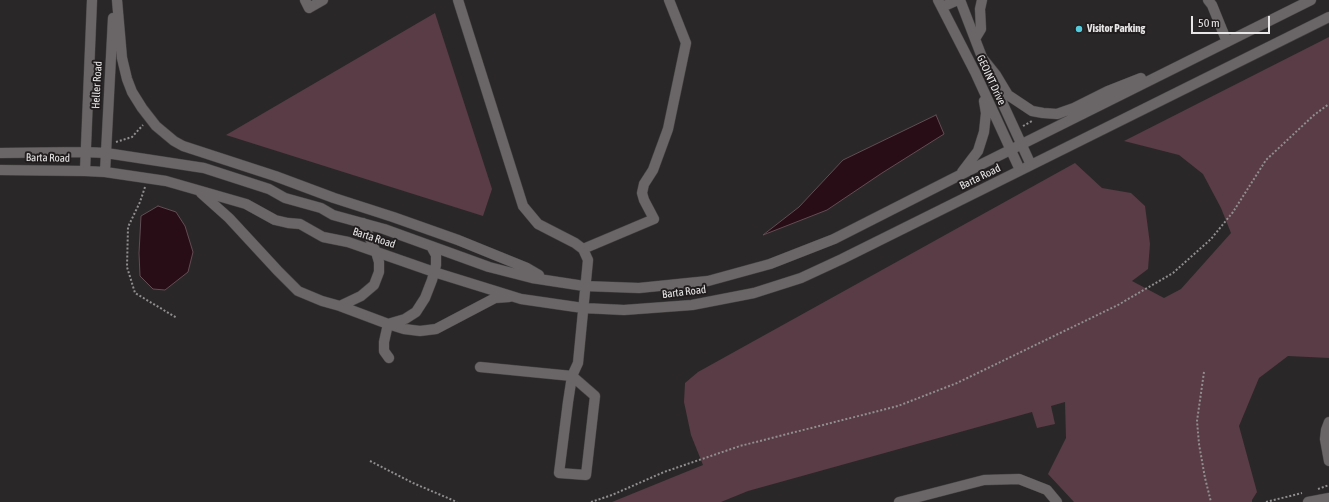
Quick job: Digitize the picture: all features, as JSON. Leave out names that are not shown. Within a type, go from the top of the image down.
[{"type":"street","name":"Heller Road","points":[[84,171],[92,0]]},
{"type":"street","name":"Heller Road","points":[[105,172],[115,0]]},
{"type":"street","points":[[115,0],[122,58],[132,92],[156,126],[174,141],[183,146],[275,176],[334,198],[458,240],[527,268],[546,280]]},
{"type":"street","points":[[305,0],[310,8],[323,0]]},
{"type":"street","points":[[458,0],[523,206],[538,224],[575,243],[583,249],[588,260],[584,286],[578,363],[572,376],[559,473],[586,476],[595,396],[572,376],[480,367]]},
{"type":"street","points":[[583,249],[654,219],[642,193],[644,184],[654,170],[668,129],[686,43],[669,0]]},
{"type":"street","points":[[940,4],[959,0]]},
{"type":"street","name":"GEOINT Drive","points":[[959,0],[1031,165]]},
{"type":"street","points":[[975,39],[981,29],[980,9],[982,0]]},
{"type":"street","points":[[1208,0],[1212,5],[1227,42]]},
{"type":"street","name":"Barta Road","points":[[0,153],[106,153],[204,168],[269,189],[285,198],[321,208],[333,215],[384,229],[489,267],[532,278],[584,286],[639,288],[708,281],[770,264],[834,239],[1311,0]]},
{"type":"street","name":"GEOINT Drive","points":[[940,4],[983,89],[1020,170]]},
{"type":"street","name":"Barta Road","points":[[0,170],[105,172],[166,180],[246,204],[275,220],[300,224],[323,237],[348,242],[434,272],[521,299],[583,308],[624,310],[692,305],[760,290],[801,278],[1329,17]]},
{"type":"street","points":[[984,60],[996,75],[1008,95],[1032,111],[1043,114],[1057,114],[1074,108],[1115,89],[1195,58]]},
{"type":"street","points":[[960,175],[978,151],[984,132],[986,113],[983,89]]},
{"type":"street","points":[[184,165],[230,161]]},
{"type":"street","points":[[197,189],[229,218],[298,291],[388,324],[420,332],[436,329],[495,298],[513,296]]},
{"type":"street","points":[[340,306],[361,296],[374,285],[379,272],[379,262],[376,252],[363,223]]},
{"type":"street","points":[[388,324],[405,319],[416,312],[425,298],[436,265],[436,255],[431,246]]},
{"type":"street","points":[[388,324],[384,342],[384,351],[390,358]]},
{"type":"street","points":[[1329,422],[1325,439],[1329,461]]},
{"type":"street","points":[[899,502],[984,480],[1019,479],[1047,490],[1057,502]]},
{"type":"street","points":[[1305,498],[1329,498]]},
{"type":"path","points":[[591,502],[612,495],[664,472],[740,446],[898,406],[957,383],[1118,306],[1173,273],[1211,239],[1233,212],[1266,160],[1314,115],[1329,104]]},
{"type":"path","points":[[1022,126],[1032,121],[1033,118]]},
{"type":"path","points":[[116,142],[132,137],[144,124]]},
{"type":"path","points":[[147,178],[140,202],[128,227],[127,267],[135,293],[177,318]]},
{"type":"path","points":[[1204,372],[1197,421],[1201,458],[1211,502]]},
{"type":"path","points":[[370,461],[413,483],[457,502]]},
{"type":"path","points":[[1317,490],[1321,487],[1329,485]]},
{"type":"path","points":[[1266,502],[1305,498]]},
{"type":"shaded area","points":[[435,13],[492,189],[483,216],[226,135]]},
{"type":"shaded area","points":[[1329,37],[1329,358],[1288,356],[1259,378],[1239,426],[1257,492],[1252,502],[1074,502],[1048,474],[1066,438],[1065,402],[1051,406],[1055,424],[1037,428],[1032,412],[748,491],[721,502],[612,502],[703,465],[691,435],[684,402],[685,383],[698,372],[1075,163],[1102,188],[1131,193],[1145,206],[1150,244],[1148,269],[1132,281],[1164,298],[1181,289],[1231,233],[1221,208],[1203,174],[1179,155],[1124,141]]},
{"type":"shaded area","points":[[936,115],[944,134],[827,210],[763,235],[799,207],[843,160]]},
{"type":"shaded area","points":[[158,206],[176,212],[185,226],[193,252],[188,272],[165,290],[153,289],[140,276],[139,253],[141,216]]},
{"type":"place","name":"Visitor Parking","points":[[1079,29]]}]
